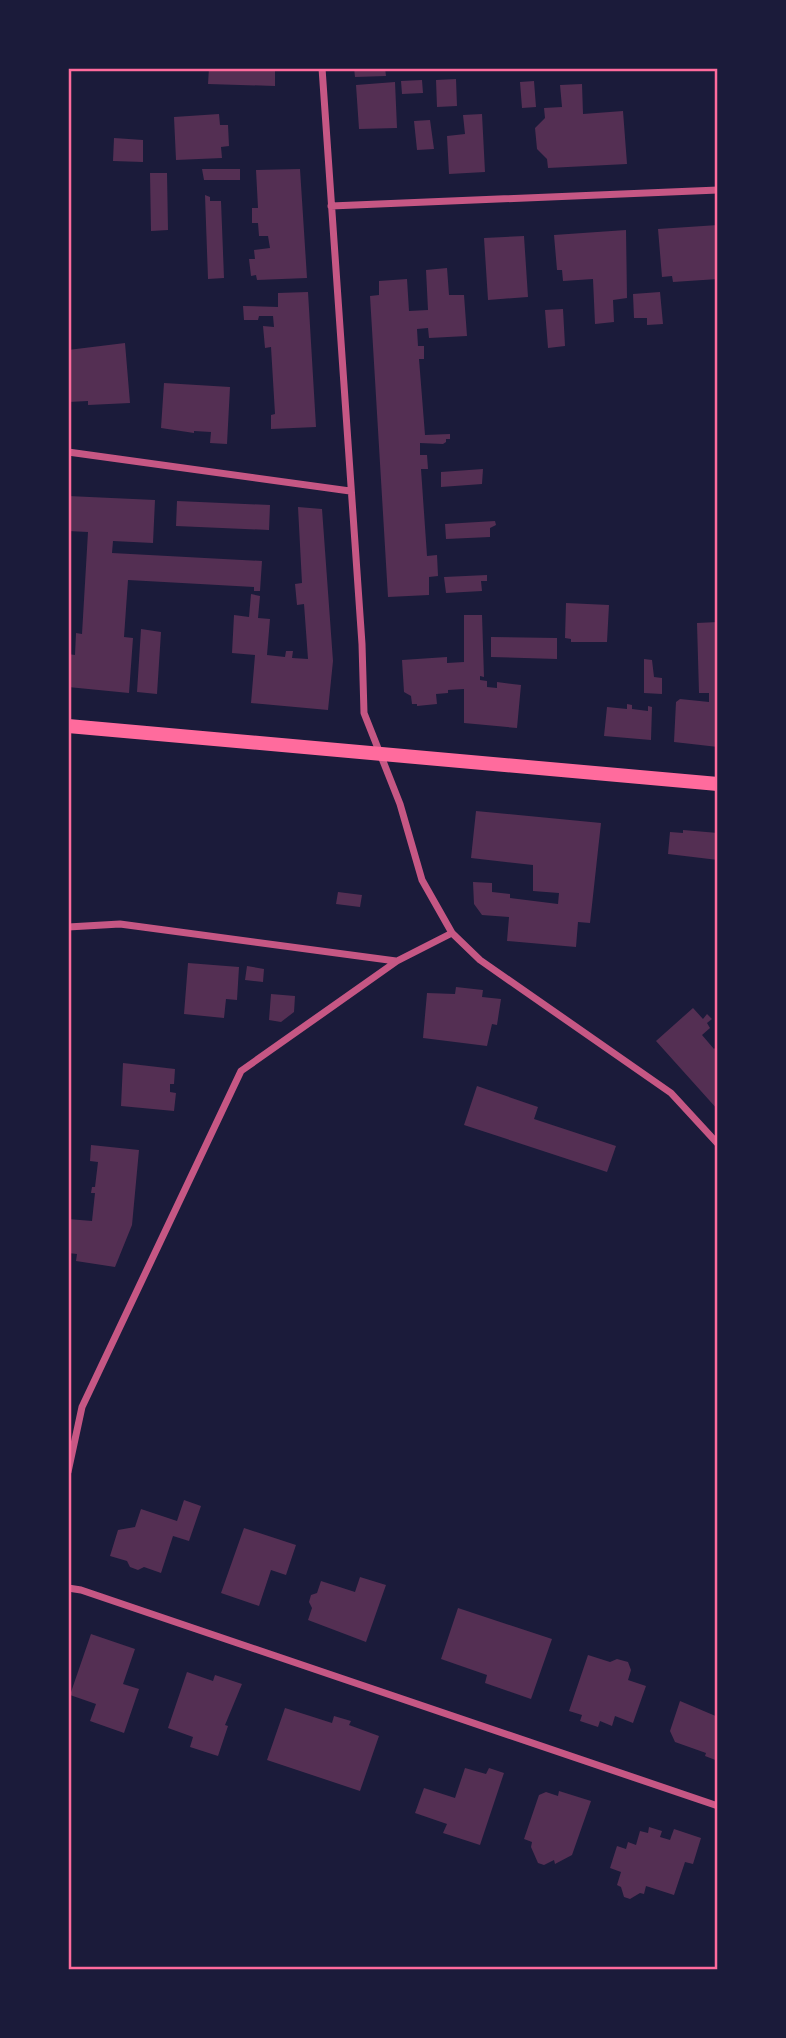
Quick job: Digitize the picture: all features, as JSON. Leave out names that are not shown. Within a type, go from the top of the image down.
[{"type":"main road","points":[[68,726],[718,783]]},
{"type":"street","points":[[322,68],[362,644],[364,713],[400,804],[422,880],[452,933],[480,960],[671,1093],[718,1144]]},
{"type":"street","points":[[331,206],[718,190]]},
{"type":"street","points":[[68,452],[350,491]]},
{"type":"street","points":[[68,927],[120,924],[397,961]]},
{"type":"street","points":[[68,1472],[82,1407],[241,1071],[397,961],[452,933]]},
{"type":"street","points":[[68,1588],[718,1806]]},
{"type":"building","points":[[209,68],[275,68],[275,86],[208,84]]},
{"type":"building","points":[[354,68],[385,68],[386,76],[355,77]]},
{"type":"building","points":[[456,79],[457,106],[437,107],[436,80]]},
{"type":"building","points":[[422,80],[423,93],[402,94],[401,81]]},
{"type":"building","points":[[534,81],[536,107],[522,108],[520,82]]},
{"type":"building","points":[[395,82],[397,128],[359,129],[356,85]]},
{"type":"building","points":[[582,84],[583,114],[623,111],[627,164],[548,168],[547,159],[537,149],[535,128],[545,118],[544,108],[562,107],[560,85]]},
{"type":"building","points":[[219,114],[220,125],[228,125],[229,146],[221,147],[222,158],[176,160],[174,117]]},
{"type":"building","points":[[482,114],[485,172],[449,174],[447,136],[465,134],[463,115]]},
{"type":"building","points":[[430,120],[434,149],[417,150],[414,121]]},
{"type":"building","points":[[114,138],[143,140],[143,162],[113,161]]},
{"type":"building","points":[[202,169],[240,169],[240,180],[204,180]]},
{"type":"building","points":[[300,169],[307,278],[257,280],[256,275],[251,276],[249,259],[255,259],[254,250],[270,248],[268,236],[259,236],[258,223],[252,223],[252,208],[258,208],[256,170]]},
{"type":"building","points":[[150,173],[167,173],[168,230],[151,231]]},
{"type":"building","points":[[205,195],[210,197],[210,201],[221,201],[224,278],[208,279]]},
{"type":"building","points":[[718,225],[718,279],[673,282],[672,276],[662,277],[658,229]]},
{"type":"building","points":[[626,230],[627,298],[613,300],[614,322],[595,324],[593,279],[563,281],[562,270],[557,270],[554,235]]},
{"type":"building","points":[[524,236],[528,297],[488,300],[484,238]]},
{"type":"building","points":[[447,268],[449,295],[464,295],[467,336],[429,338],[428,328],[417,329],[418,346],[424,346],[424,359],[419,359],[425,435],[450,434],[450,439],[446,439],[443,444],[420,443],[420,455],[427,455],[428,469],[421,469],[427,556],[437,555],[438,576],[429,577],[429,595],[388,597],[370,296],[379,295],[379,281],[407,279],[409,311],[428,310],[426,270]]},
{"type":"building","points":[[308,292],[316,427],[271,429],[271,415],[275,414],[271,347],[265,348],[263,326],[274,327],[273,316],[244,320],[243,306],[278,307],[278,293]]},
{"type":"building","points":[[660,292],[663,324],[647,325],[647,318],[634,318],[633,294]]},
{"type":"building","points":[[563,309],[565,346],[548,348],[545,310]]},
{"type":"building","points":[[125,343],[130,403],[88,405],[88,401],[68,402],[68,350]]},
{"type":"building","points":[[164,383],[230,387],[227,444],[210,443],[211,432],[194,433],[161,428]]},
{"type":"building","points":[[483,469],[482,484],[441,487],[441,472]]},
{"type":"building","points":[[68,496],[155,500],[153,543],[113,541],[112,553],[262,561],[260,591],[254,591],[254,587],[128,580],[124,637],[133,638],[129,693],[68,687],[68,654],[75,655],[76,633],[82,634],[88,532],[68,531]]},
{"type":"building","points":[[177,501],[270,505],[269,530],[176,526]]},
{"type":"building","points":[[298,507],[322,509],[333,661],[328,710],[251,703],[255,655],[232,653],[234,615],[249,617],[251,594],[260,596],[258,618],[270,619],[267,655],[285,657],[286,651],[293,651],[292,658],[308,659],[304,604],[297,605],[295,584],[302,583]]},
{"type":"building","points":[[495,521],[496,525],[490,528],[490,537],[446,539],[445,524]]},
{"type":"building","points":[[487,575],[487,581],[481,581],[482,591],[446,593],[444,577]]},
{"type":"building","points":[[566,603],[609,605],[607,642],[571,642],[571,639],[565,638]]},
{"type":"building","points":[[464,615],[482,615],[484,677],[480,676],[480,680],[487,681],[487,687],[497,688],[497,682],[521,685],[517,728],[464,723],[464,689],[436,694],[437,704],[417,706],[412,704],[411,696],[404,692],[402,660],[447,657],[447,663],[464,662]]},
{"type":"building","points":[[718,622],[718,747],[674,742],[676,702],[680,699],[709,702],[709,693],[699,693],[697,623]]},
{"type":"building","points":[[141,629],[161,632],[157,694],[137,692]]},
{"type":"building","points":[[491,637],[557,638],[557,659],[491,657]]},
{"type":"building","points":[[644,659],[652,660],[654,677],[662,678],[662,694],[644,693]]},
{"type":"building","points":[[627,704],[632,705],[632,709],[648,711],[648,706],[652,707],[651,740],[604,736],[607,707],[627,709]]},
{"type":"building","points":[[476,811],[601,823],[590,923],[578,922],[576,947],[507,941],[509,917],[482,915],[474,904],[473,882],[492,883],[492,892],[510,894],[510,898],[558,904],[559,893],[533,891],[533,865],[471,858]]},
{"type":"building","points":[[683,830],[718,833],[718,860],[668,854],[670,832],[683,833]]},
{"type":"building","points":[[338,892],[362,895],[360,907],[336,904]]},
{"type":"building","points":[[188,963],[239,967],[237,1000],[226,999],[224,1018],[184,1014]]},
{"type":"building","points":[[247,966],[264,969],[263,982],[245,980]]},
{"type":"building","points":[[456,987],[483,990],[482,997],[501,999],[497,1025],[492,1024],[487,1046],[423,1038],[427,993],[455,994]]},
{"type":"building","points":[[271,994],[295,996],[294,1012],[281,1022],[269,1020]]},
{"type":"building","points":[[693,1008],[703,1019],[707,1014],[712,1019],[707,1023],[710,1028],[702,1035],[714,1049],[718,1045],[718,1110],[656,1041]]},
{"type":"building","points":[[123,1063],[175,1069],[174,1084],[170,1084],[170,1092],[176,1093],[174,1111],[121,1106]]},
{"type":"building","points":[[477,1086],[538,1107],[534,1119],[616,1146],[607,1172],[464,1125]]},
{"type":"building","points":[[91,1145],[139,1150],[132,1225],[115,1267],[76,1261],[77,1254],[68,1253],[68,1219],[92,1221],[95,1193],[91,1193],[92,1187],[95,1187],[98,1162],[90,1161]]},
{"type":"building","points":[[184,1500],[201,1506],[189,1541],[173,1536],[161,1573],[144,1567],[138,1570],[130,1567],[127,1561],[110,1556],[118,1530],[135,1527],[141,1509],[177,1521]]},
{"type":"building","points":[[244,1528],[296,1545],[286,1575],[271,1570],[259,1606],[221,1593]]},
{"type":"building","points":[[360,1577],[386,1585],[366,1642],[308,1620],[312,1608],[309,1602],[311,1595],[317,1593],[321,1581],[355,1592]]},
{"type":"building","points":[[458,1608],[552,1639],[531,1699],[485,1683],[487,1675],[441,1659]]},
{"type":"building","points":[[91,1634],[135,1649],[123,1684],[139,1689],[124,1733],[90,1721],[96,1704],[70,1695]]},
{"type":"building","points":[[588,1655],[610,1662],[617,1659],[628,1662],[631,1670],[628,1680],[646,1686],[633,1723],[615,1716],[612,1726],[600,1721],[598,1727],[580,1721],[582,1715],[569,1711]]},
{"type":"building","points":[[187,1672],[213,1681],[215,1675],[242,1684],[225,1725],[228,1726],[218,1756],[190,1747],[193,1737],[168,1728]]},
{"type":"building","points":[[680,1701],[718,1717],[718,1761],[705,1756],[706,1753],[675,1742],[670,1731]]},
{"type":"building","points":[[285,1708],[332,1723],[334,1716],[351,1721],[349,1725],[379,1736],[360,1791],[267,1760]]},
{"type":"building","points":[[465,1768],[486,1774],[489,1768],[504,1773],[480,1845],[443,1833],[447,1824],[415,1813],[424,1788],[455,1798]]},
{"type":"building","points":[[559,1791],[591,1801],[572,1855],[555,1864],[554,1860],[544,1865],[538,1863],[531,1847],[532,1842],[524,1839],[539,1795],[546,1792],[558,1796]]},
{"type":"building","points":[[649,1827],[662,1831],[660,1837],[670,1840],[674,1829],[701,1838],[693,1864],[685,1862],[674,1895],[646,1886],[644,1894],[640,1893],[630,1899],[624,1897],[621,1887],[617,1885],[621,1872],[610,1868],[617,1846],[626,1849],[628,1842],[636,1845],[640,1831],[648,1833]]}]
